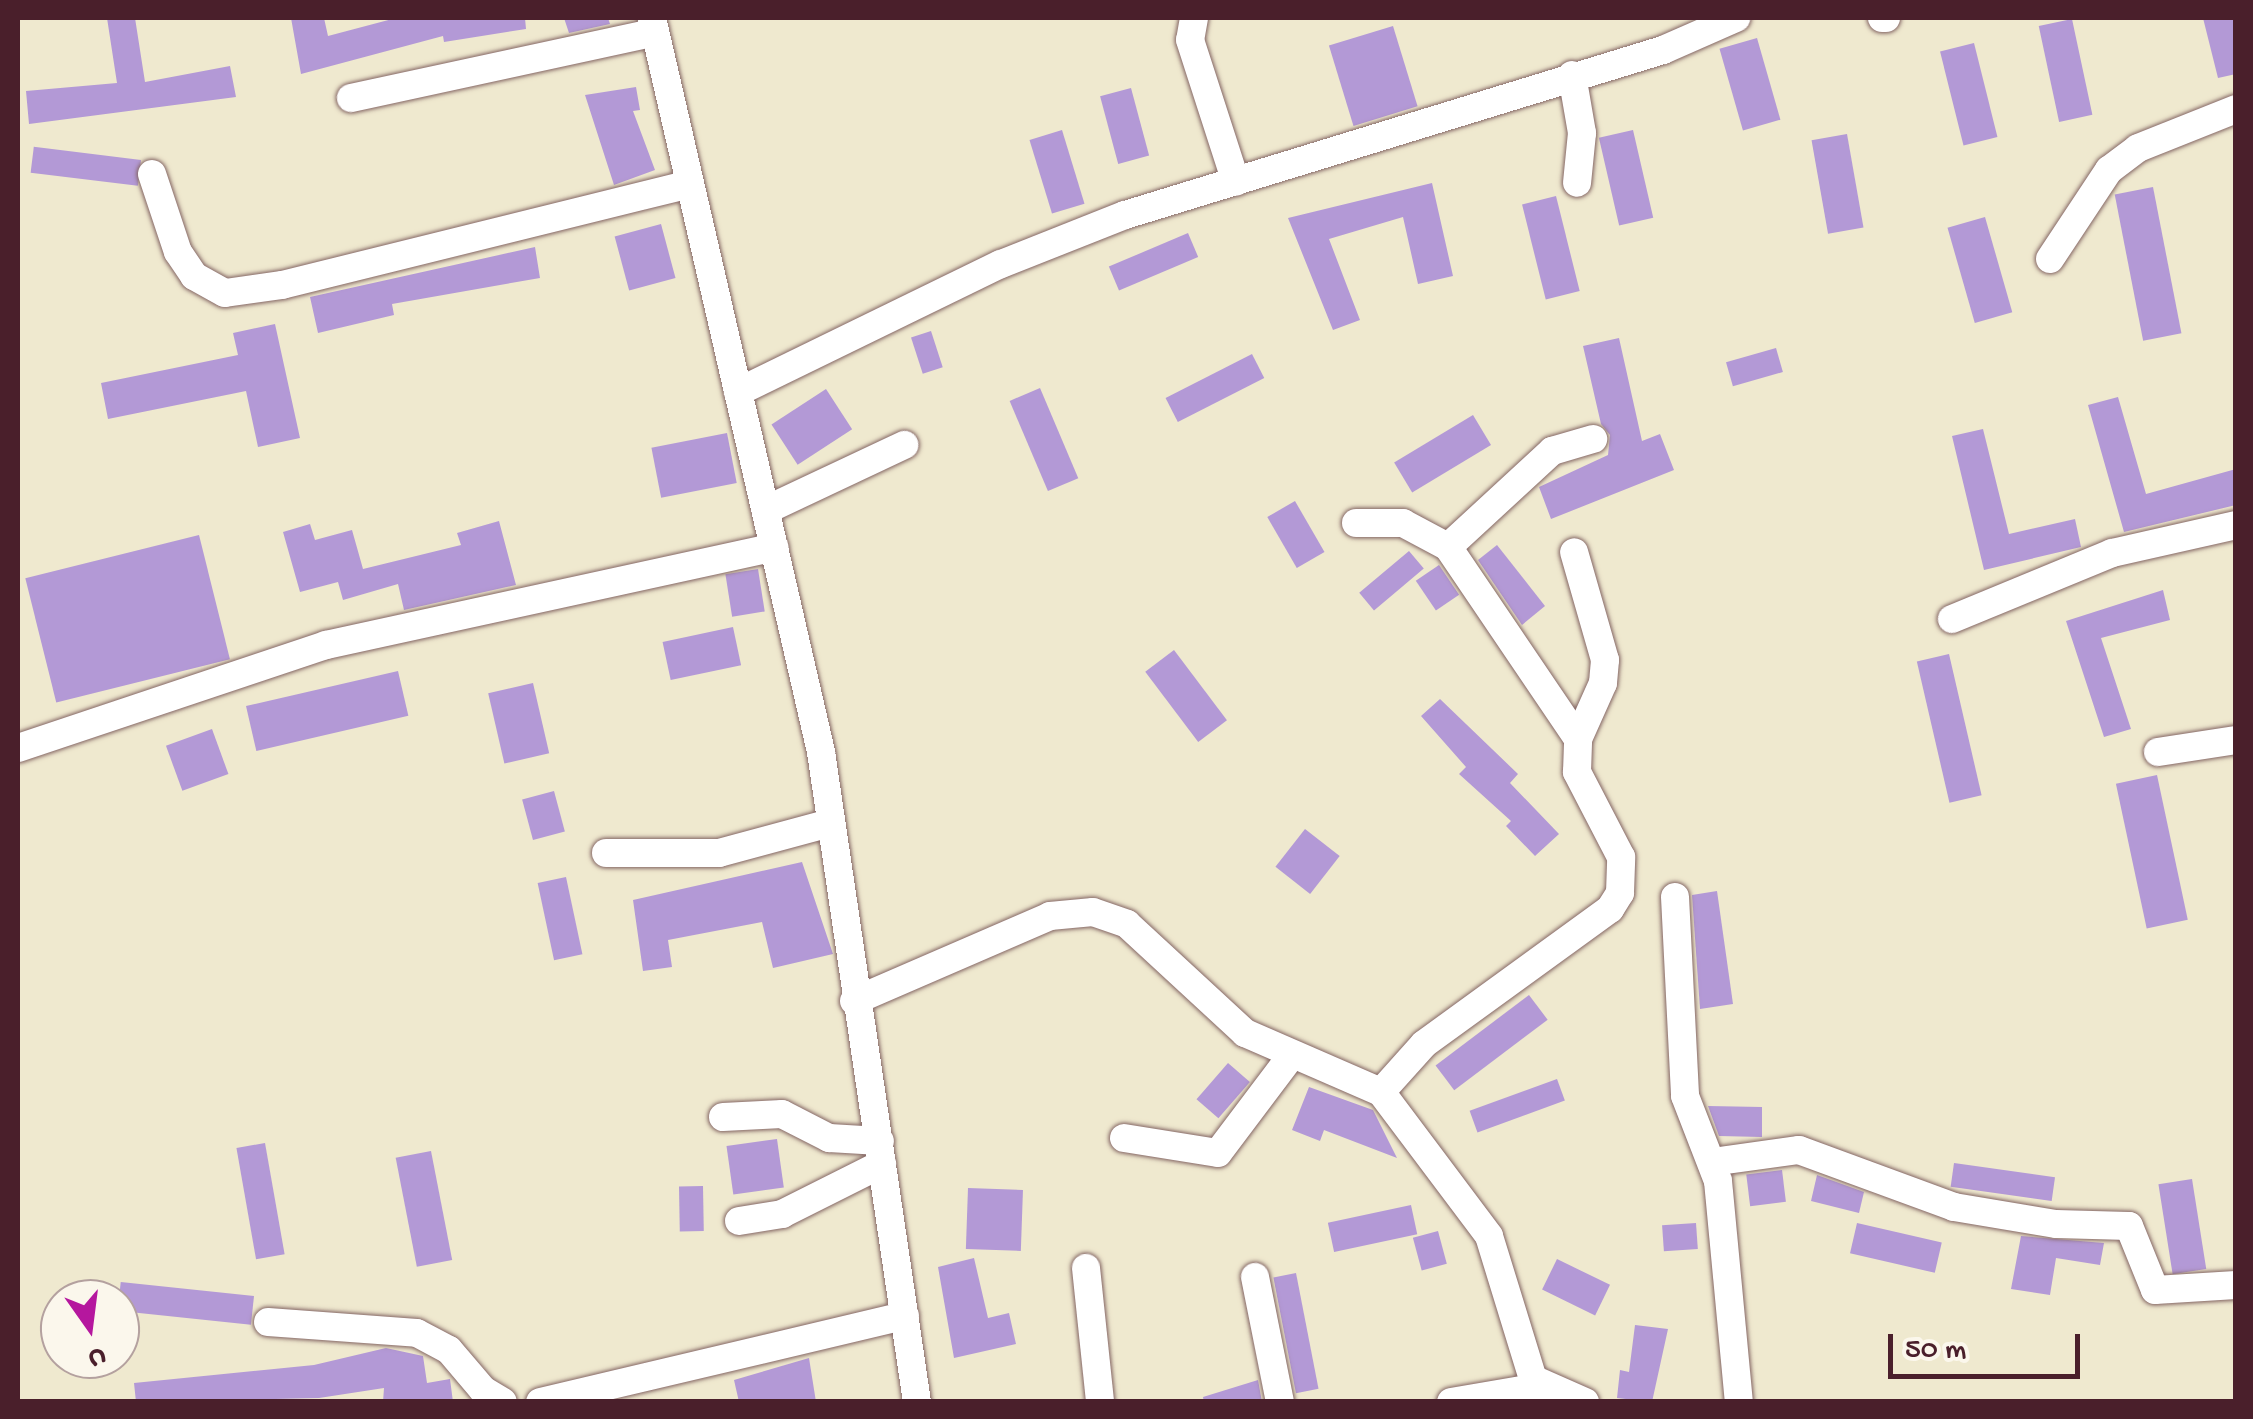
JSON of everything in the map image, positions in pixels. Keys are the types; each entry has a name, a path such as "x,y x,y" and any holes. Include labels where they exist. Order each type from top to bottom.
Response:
{"street":[{"path":"1194,18 1190,40 1236,182"},
{"path":"738,392 1001,264 1124,215 1663,50 1736,18"},
{"path":"351,98 654,25 821,752 854,1002 918,1402"},
{"path":"1572,76 1582,133 1576,183"},
{"path":"2050,259 2109,170 2138,148 2236,108"},
{"path":"152,174 178,252 194,276 226,293 282,285 690,184"},
{"path":"1448,547 1552,451 1593,439"},
{"path":"766,510 904,445"},
{"path":"1356,523 1403,522 1448,547 1578,739"},
{"path":"1952,619 2112,553 2236,525"},
{"path":"18,748 326,646 774,547"},
{"path":"1382,1092 1424,1044 1610,910 1620,894 1621,857 1579,783 1578,739 1603,683 1605,660 1574,552"},
{"path":"2158,752 2236,740"},
{"path":"606,853 720,852 830,823"},
{"path":"1675,897 1685,1096 1712,1162 1738,1402"},
{"path":"854,1002 1050,916 1092,912 1127,924 1217,1010 1291,1056 1382,1092 1489,1236 1540,1387"},
{"path":"1124,1138 1218,1153 1291,1056"},
{"path":"723,1117 782,1114 829,1138 881,1153"},
{"path":"1712,1162 1799,1150 1954,1207 2056,1224 2129,1226 2155,1290 2236,1285"},
{"path":"739,1221 782,1214 881,1153"},
{"path":"1086,1268 1100,1402"},
{"path":"1255,1277 1280,1402"},
{"path":"540,1402 905,1316"},
{"path":"268,1322 417,1333 449,1350 503,1402"},
{"path":"1451,1402 1540,1387 1585,1402"}],"building":[{"path":"107,18 135,18 145,82 230,66 236,97 29,124 26,91 117,83"},
{"path":"291,18 324,18 328,36 396,18 525,18 526,29 444,42 443,36 301,74"},
{"path":"564,18 608,18 610,24 569,33"},
{"path":"2203,18 2236,18 2236,74 2218,78"},
{"path":"2072,19 2092,115 2059,122 2039,26"},
{"path":"1393,26 1418,106 1353,126 1329,46"},
{"path":"1757,38 1780,120 1743,130 1720,49"},
{"path":"1974,43 1997,137 1964,146 1940,51"},
{"path":"636,87 640,110 633,111 655,170 614,185 585,95"},
{"path":"1131,88 1149,156 1118,164 1100,96"},
{"path":"1062,130 1085,204 1052,214 1029,140"},
{"path":"1633,130 1653,218 1619,226 1599,138"},
{"path":"1847,134 1863,228 1828,234 1812,140"},
{"path":"34,147 141,160 138,186 31,173"},
{"path":"1432,183 1453,276 1418,284 1403,217 1329,239 1360,320 1333,330 1288,218"},
{"path":"2153,187 2181,333 2143,341 2115,194"},
{"path":"1556,196 1580,291 1546,300 1522,204"},
{"path":"1985,217 2012,312 1975,323 1948,228"},
{"path":"661,224 675,278 629,291 615,236"},
{"path":"1188,233 1198,257 1119,291 1109,267"},
{"path":"535,247 540,278 392,304 394,315 318,333 310,297"},
{"path":"275,324 300,438 258,447 246,391 108,419 101,383 238,355 233,333"},
{"path":"931,331 943,367 923,374 911,337"},
{"path":"1619,338 1642,441 1660,434 1674,470 1551,519 1539,487 1608,455 1610,435 1601,424 1583,346"},
{"path":"1776,348 1783,372 1733,386 1726,362"},
{"path":"1252,354 1264,378 1178,422 1166,398"},
{"path":"1040,388 1078,478 1048,491 1010,401"},
{"path":"826,389 852,429 798,465 771,424"},
{"path":"2118,397 2146,494 2236,469 2236,505 2124,532 2088,405"},
{"path":"1473,415 1491,445 1412,492 1394,462"},
{"path":"1983,429 2009,534 2075,519 2081,547 1984,570 1952,436"},
{"path":"727,433 737,483 661,498 651,448"},
{"path":"1295,501 1324,552 1297,568 1267,517"},
{"path":"499,521 516,585 404,610 398,584 343,600 338,582 300,592 283,532 310,524 315,540 352,530 363,569 461,545 457,533"},
{"path":"199,535 230,659 56,703 25,578"},
{"path":"1497,545 1545,606 1522,625 1478,560"},
{"path":"1409,551 1424,569 1374,610 1359,593"},
{"path":"1439,565 1459,595 1436,611 1416,581"},
{"path":"758,569 765,611 732,617 725,574"},
{"path":"2163,590 2170,620 2101,638 2131,729 2104,737 2066,621"},
{"path":"733,627 741,665 671,680 663,642"},
{"path":"1174,650 1227,720 1198,742 1145,672"},
{"path":"1949,654 1982,795 1949,803 1917,661"},
{"path":"398,671 408,716 256,751 246,706"},
{"path":"533,683 549,753 504,764 488,693"},
{"path":"1440,699 1518,774 1510,783 1559,834 1535,856 1506,826 1511,821 1459,774 1466,767 1421,716"},
{"path":"212,729 228,774 182,791 166,746"},
{"path":"2157,775 2188,920 2147,928 2116,784"},
{"path":"554,791 565,832 533,840 522,800"},
{"path":"1305,829 1340,856 1310,894 1275,867"},
{"path":"802,862 833,954 773,968 762,922 668,940 672,967 643,971 633,900"},
{"path":"566,877 582,954 554,960 538,883"},
{"path":"1717,891 1733,1004 1700,1009 1692,895"},
{"path":"1529,995 1548,1020 1454,1090 1436,1065"},
{"path":"1228,1063 1250,1082 1218,1118 1197,1099"},
{"path":"1557,1079 1565,1101 1477,1132 1470,1111"},
{"path":"1309,1087 1373,1110 1397,1158 1324,1130 1320,1141 1292,1130"},
{"path":"1708,1106 1762,1107 1762,1137 1719,1136"},
{"path":"777,1139 784,1188 733,1195 726,1146"},
{"path":"265,1143 285,1254 256,1259 236,1148"},
{"path":"431,1151 452,1260 417,1267 396,1158"},
{"path":"1954,1163 2055,1177 2052,1201 1951,1187"},
{"path":"1782,1170 1786,1202 1750,1206 1746,1174"},
{"path":"1817,1175 1864,1192 1859,1213 1811,1201"},
{"path":"2192,1179 2206,1269 2173,1274 2158,1184"},
{"path":"679,1186 703,1186 704,1231 680,1231"},
{"path":"968,1188 1023,1190 1021,1251 966,1249"},
{"path":"1411,1205 1417,1234 1334,1252 1328,1223"},
{"path":"1696,1223 1698,1249 1664,1251 1662,1225"},
{"path":"1857,1223 1942,1243 1935,1273 1850,1253"},
{"path":"1438,1231 1447,1264 1422,1271 1413,1238"},
{"path":"2021,1236 2104,1243 2100,1265 2056,1258 2050,1295 2011,1289"},
{"path":"974,1258 988,1318 1009,1313 1016,1344 954,1358 938,1267"},
{"path":"1557,1259 1610,1285 1595,1315 1542,1290"},
{"path":"1296,1273 1319,1389 1296,1393 1273,1277"},
{"path":"140,1284 254,1296 251,1325 140,1313"},
{"path":"1635,1325 1668,1329 1652,1402 1617,1398 1620,1370 1629,1372"},
{"path":"386,1348 423,1356 427,1383 450,1379 453,1402 383,1402 384,1388 319,1398 136,1402 134,1383 314,1365"},
{"path":"809,1358 816,1402 739,1402 734,1380"},
{"path":"1258,1380 1262,1402 1204,1402 1203,1397"}]}
